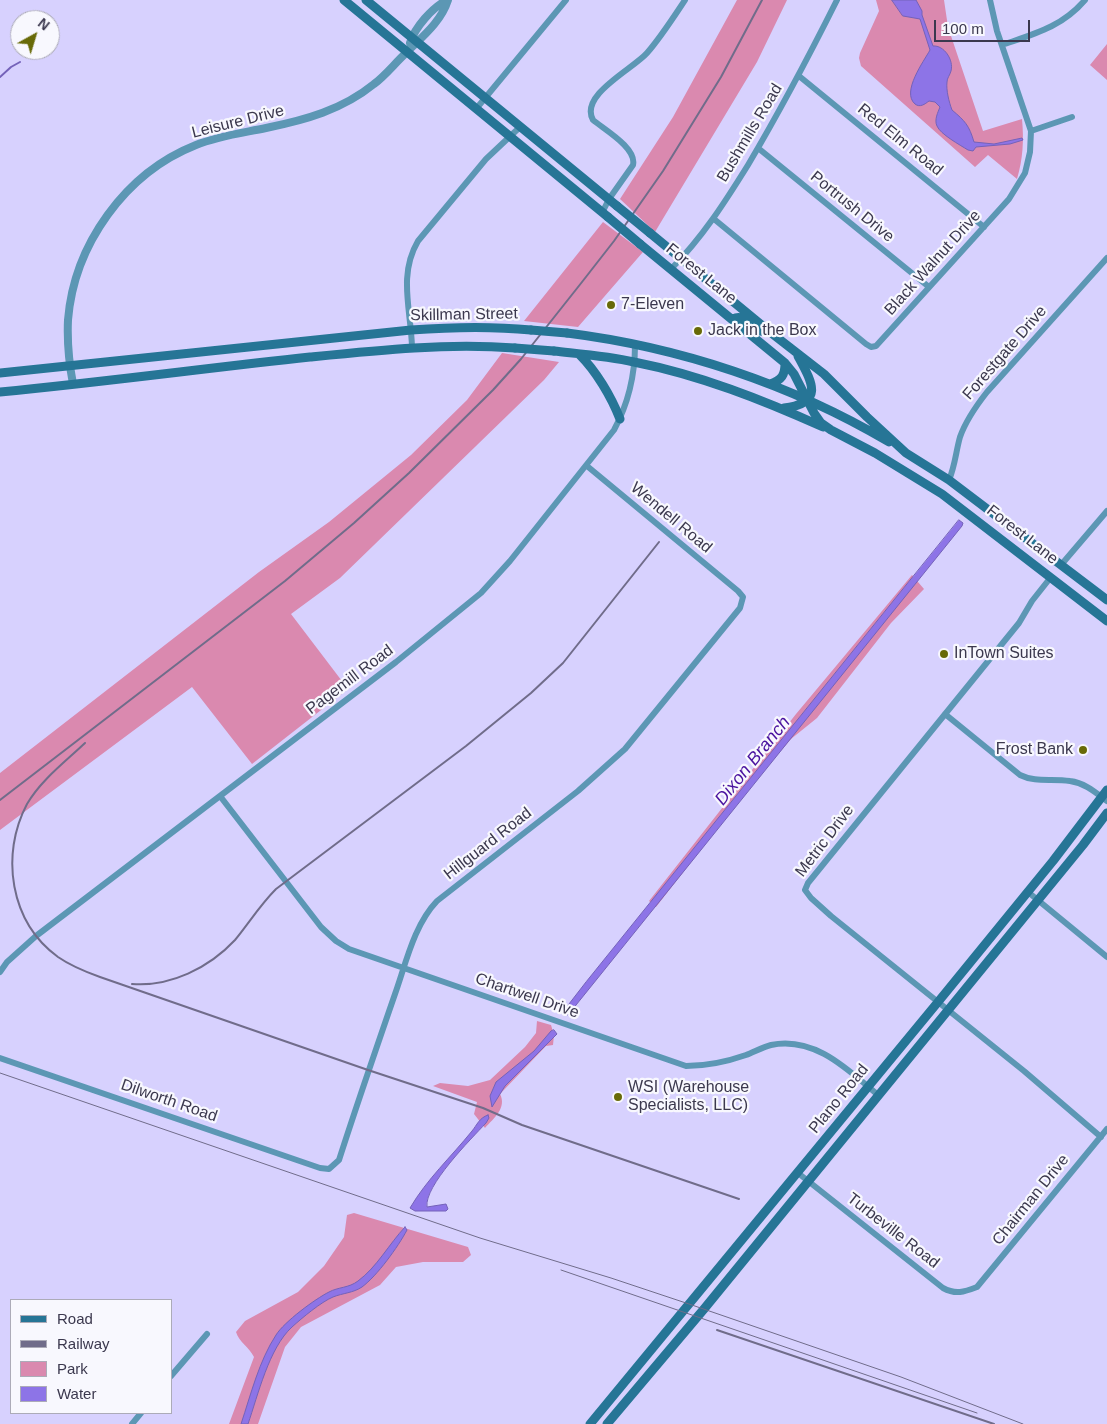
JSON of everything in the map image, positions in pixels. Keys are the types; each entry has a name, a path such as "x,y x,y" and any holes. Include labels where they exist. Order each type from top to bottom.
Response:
{"main road":[{"name":"Forest Lane","path":"344,0 785,363 794,374 821,423 876,453 942,494 1107,620"},
{"name":"Forest Lane","path":"366,0 608,200 824,374 906,453 950,480 1107,600"},
{"path":"732,319 742,317 758,330 770,332"},
{"name":"Skillman Street","path":"0,373 411,330 491,327 567,333 635,345 698,360 770,384 850,421 906,453"},
{"path":"490,346 491,327"},
{"name":"Skillman Street","path":"0,392 412,347 490,346 554,351 635,362 721,386 831,430"},
{"path":"242,347 244,364"},
{"path":"782,409 798,407 808,401 812,388 810,379 796,353"},
{"path":"579,354 592,368 616,408 620,419"},
{"path":"770,384 778,382 783,377 785,363"},
{"path":"942,494 950,480"},
{"path":"1051,577 1061,565"},
{"name":"Plano Road","path":"590,1424 1105,796"},
{"name":"Plano Road","path":"606,1424 809,1181 1107,813"}],"street":[{"name":"Leisure Drive","path":"73,384 70,366 68,321 73,289 78,273 103,220 120,198 134,185 175,155 195,146 218,138 306,119 341,106 374,84 407,52 436,7 448,0"},
{"path":"476,109 566,0"},
{"path":"605,215 608,200 633,165 634,160 628,148 593,120 589,114 590,107 604,88 648,53 685,0"},
{"name":"Bushmills Road","path":"671,269 714,219 758,148 799,76 837,0"},
{"name":"Black Walnut Drive","path":"714,219 871,347 880,343 1009,199 1021,180 1028,162 1031,131 997,31 990,0"},
{"path":"1002,45 1056,25 1069,17 1085,0"},
{"name":"Red Elm Road","path":"799,76 984,227"},
{"path":"1031,131 1072,117"},
{"path":"412,347 407,288 410,256 418,241 486,158 520,127"},
{"name":"Portrush Drive","path":"758,148 929,287"},
{"name":"Forestgate Drive","path":"950,480 960,437 971,414 987,392 1107,258"},
{"name":"Pagemill Road","path":"0,972 7,962 36,936 396,662 481,593 510,561 614,430 628,396 635,362 635,345"},
{"name":"Wendell Road","path":"587,466 738,591"},
{"path":"1061,565 1107,511"},
{"name":"Metric Drive","path":"1051,577 1032,601 1019,623 824,863 808,883 805,890 810,898 831,916 1024,1071 1100,1137"},
{"name":"Hillguard Road","path":"329,1169 339,1160 404,968 427,911 437,901 578,792 625,749 740,608 743,597 738,591"},
{"path":"945,714 1020,775 1028,779 1042,781 1071,781 1087,786 1105,796"},
{"name":"Chartwell Drive","path":"220,796 321,927 350,949 686,1066 721,1063 772,1045 806,1046 827,1055 878,1095"},
{"path":"1028,892 1107,957"},
{"name":"Dilworth Road","path":"0,1058 320,1168 329,1169"},
{"name":"Chairman Drive","path":"976,1287 1107,1129"},
{"name":"Turbeville Road","path":"798,1172 943,1288 961,1293 976,1287"},
{"path":"172,1375 207,1334"},
{"path":"132,1424 140,1414"}],"green space":[{"path":"737,0 787,0 757,62 655,232 620,199 673,117"},
{"path":"876,0 944,0 948,27 983,131 1022,119 1021,164 1017,179 988,155 975,167 861,66 860,53 879,11"},
{"path":"1107,44 1107,80 1090,65"},
{"path":"603,222 643,252 578,327 524,321"},
{"path":"502,353 559,362 544,380 340,578 291,614 348,689 252,764 192,687 0,830 0,773 259,572 329,522 411,455 467,400"},
{"path":"912,575 924,589 891,623 817,718 791,739 749,788 656,907 649,901 796,714"},
{"path":"537,1021 551,1025 554,1035 553,1045 546,1046 500,1094 502,1099 501,1108 496,1117 485,1128 474,1114 477,1102 433,1086 440,1083 468,1086 490,1080 525,1047 536,1033"},
{"path":"354,1213 468,1247 471,1255 463,1262 423,1262 396,1267 380,1285 301,1327 285,1347 258,1424 229,1424 254,1357 239,1339 236,1332 245,1321 298,1292 324,1266 344,1237 347,1215"}],"water":[{"path":"892,0 916,0 922,11 933,46 941,48 950,58 952,67 947,79 947,92 952,110 968,127 974,142 994,144 1022,138 1023,140 1010,144 976,147 973,151 968,150 939,129 936,121 940,107 935,102 929,101 921,106 915,104 911,99 912,85 930,50 920,19 903,16"},
{"path":"959,520 963,523 962,526 568,1015 562,1013 586,982"},
{"path":"554,1030 557,1034 505,1086 492,1107 490,1096 496,1082 534,1051"},
{"path":"488,1115 489,1118 486,1123 440,1175 428,1198 427,1207 446,1204 448,1209 446,1211 415,1211 410,1208 480,1120"},
{"path":"405,1227 407,1230 398,1245 387,1261 368,1282 352,1292 333,1297 312,1310 284,1336 265,1372 248,1424 241,1424 260,1367 270,1345 280,1330 300,1311 323,1295 358,1281 371,1269"}],"waterway":[{"path":"0,77 20,62"}],"tram line":[{"path":"0,1073 480,1238 689,1304 901,1377 1023,1424"},
{"path":"561,1270 977,1413"}],"railway":[{"path":"0,800 285,581 354,523 409,473 493,390 521,359 614,241 663,171 721,77 762,0"},
{"path":"132,984 160,982 188,974 225,950 276,889 466,746 531,693 563,663 659,542"},
{"path":"85,743 33,795 19,824 14,844 12,866 14,886 20,907 29,926 58,957 100,977 483,1108 522,1125 739,1199"},
{"path":"717,1330 994,1424"}],"place":[{"name":"7-Eleven","path":"611,305"},
{"name":"Jack in the Box","path":"698,331"},
{"name":"InTown Suites","path":"944,654"},
{"name":"Frost Bank","path":"1083,750"},
{"name":"WSI (Warehouse Specialists, LLC)","path":"618,1097"}],"water label":[{"name":"Dixon Branch","path":"753,761"}]}
